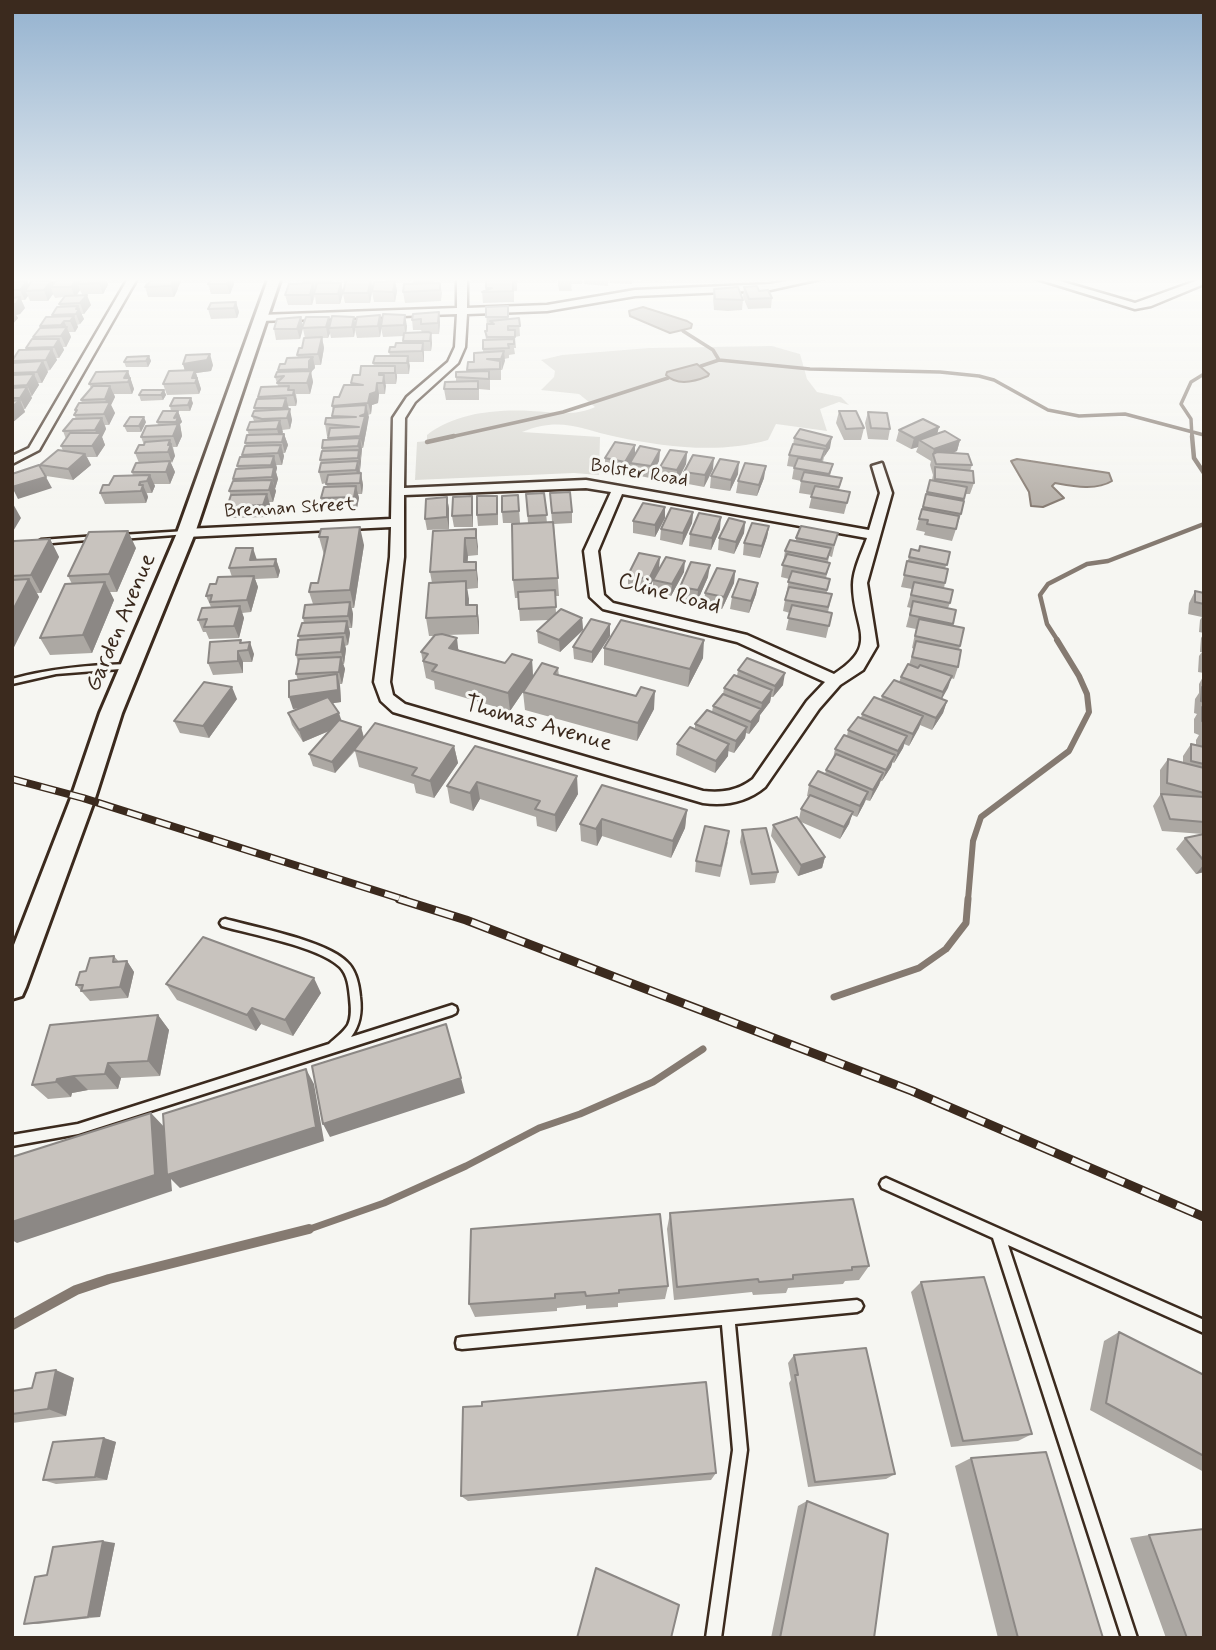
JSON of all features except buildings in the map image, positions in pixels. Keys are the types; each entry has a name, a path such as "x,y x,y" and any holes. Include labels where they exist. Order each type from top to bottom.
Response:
{"street":[{"path":"12,461 33,450 91,354"},
{"name":"Garden Avenue","path":"12,987 130,666 186,533 248,354"},
{"name":"Thomas Avenue","path":"457,354 406,403 399,418 397,557 382,688 389,701 405,711 703,796 721,798 747,792 759,783 793,731 835,681 858,666 870,646 860,583 886,493 878,466"},
{"name":"Bolster Road","path":"397,492 563,484 619,488 873,535"},
{"name":"Cline Road","path":"619,488 590,551 597,597 608,606 751,642 835,681"},
{"name":"Brennan Street","path":"186,533 396,523"}],"lane":[{"path":"33,543 186,533"},
{"path":"12,682 71,669 130,666"},
{"path":"225,923 316,950 337,960 346,968 353,980 356,1016 351,1031 327,1050"},
{"path":"12,1141 78,1129 452,1010"},
{"path":"886,1184 1204,1327"},
{"path":"998,1234 1130,1638"},
{"path":"462,1343 858,1306"},
{"path":"713,1638 740,1450 728,1318"}],"shaded area":[{"path":"800,354 807,379 817,392 841,397 849,405 839,402 820,409 827,431 776,424 768,440 731,447 692,448 635,441 559,424 535,427 522,432 600,437 599,475 574,473 415,480 417,442 427,441 427,435 450,422 490,412 571,413 595,407 579,394 541,390 554,377 555,371 541,360 562,355"},
{"path":"697,364 708,376 686,382 675,381 666,375 667,372"},
{"path":"1017,459 1109,473 1112,481 1091,487 1055,483 1052,486 1064,498 1043,507 1031,506 1029,492 1011,461"}],"waterway":[{"path":"715,354 719,360"},
{"path":"701,366 719,360"},
{"path":"719,360 810,369 940,372 979,376 994,380 1048,410 1079,416 1125,414 1192,432"},
{"path":"1192,432 1191,419 1181,404 1191,382 1204,374"},
{"path":"446,438 563,412 668,378"},
{"path":"1192,432 1204,435"},
{"path":"1192,432 1192,438"},
{"path":"427,442 454,436"},
{"path":"1192,436 1194,458 1204,473"},
{"path":"1058,641 1047,624 1040,595 1048,584 1087,564 1108,561 1204,524"},
{"path":"968,900 973,841 981,817 1069,751 1089,712 1087,694 1057,640"},
{"path":"834,997 919,968 946,949 966,923 968,899"},
{"path":"304,1231 384,1203 466,1166 539,1128 580,1114 653,1082 703,1049"},
{"path":"12,1325 76,1290 109,1279 309,1229"}],"railway":[{"path":"12,779 83,798 405,900"},
{"path":"399,899 466,920 912,1091 1204,1217"}]}
